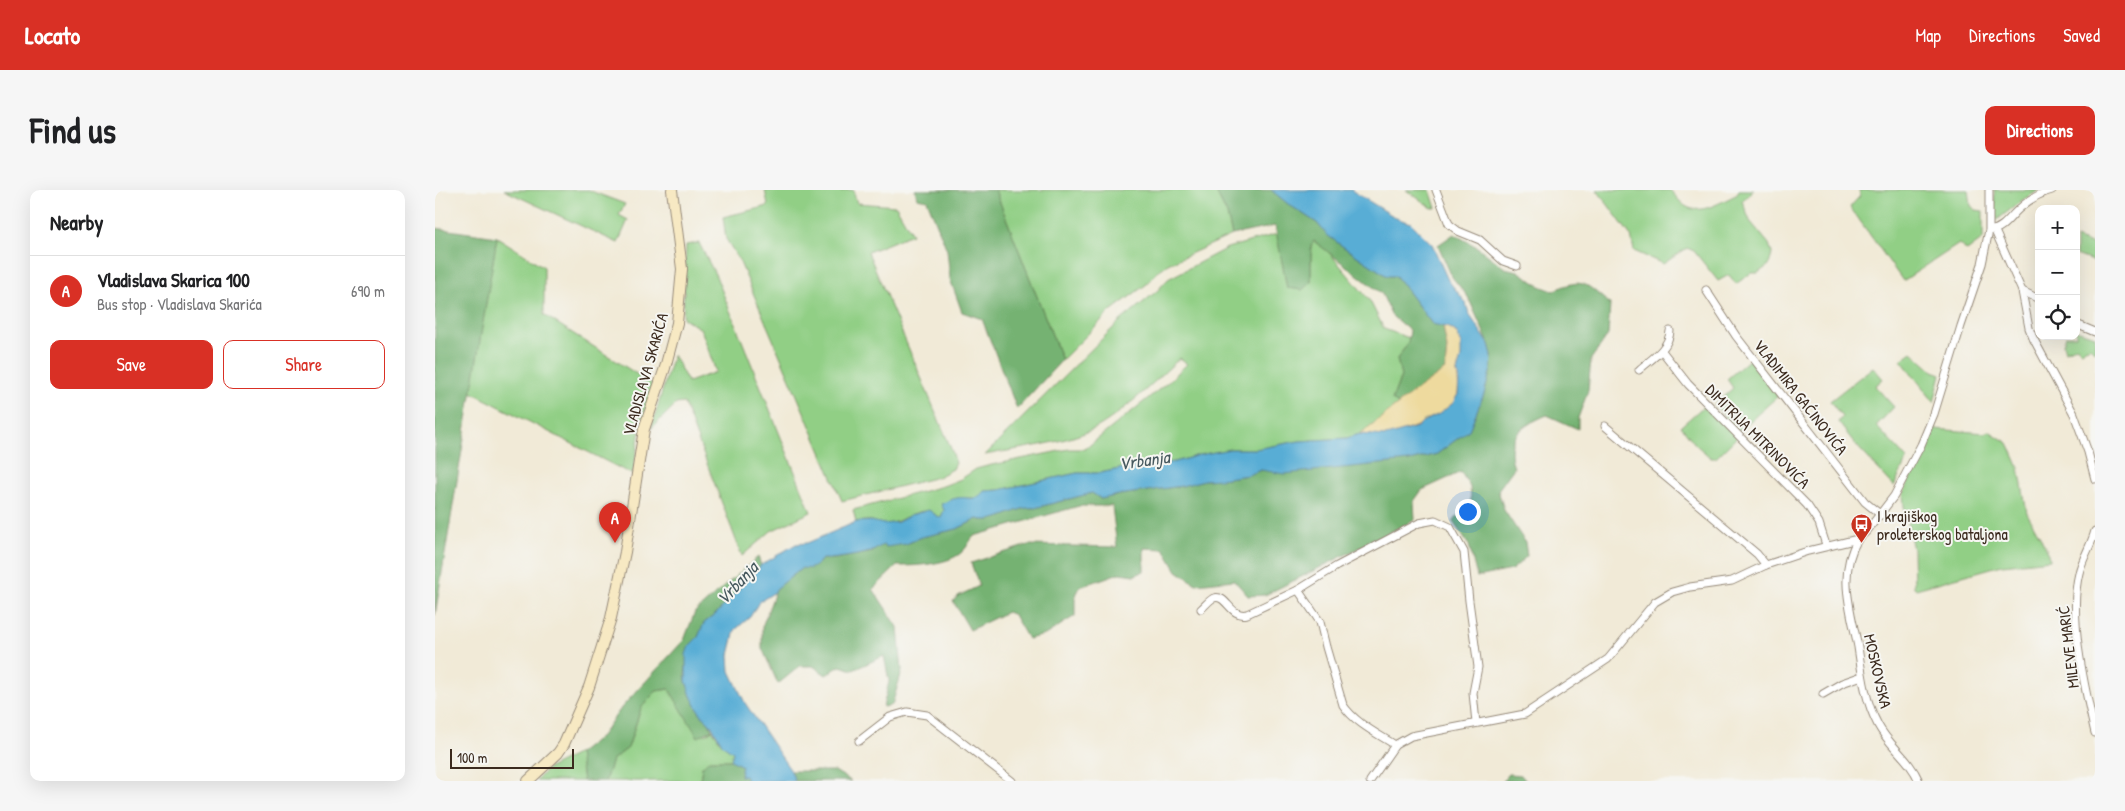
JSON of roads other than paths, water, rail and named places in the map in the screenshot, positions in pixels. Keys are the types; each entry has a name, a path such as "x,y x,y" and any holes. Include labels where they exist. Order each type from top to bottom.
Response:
{"street":[{"name":"VLADISLAVA SKARIĆA","path":"528,781 564,744 589,687 611,618 625,552 644,429 665,368 677,323 682,269 672,190"},
{"path":"1437,190 1449,224 1458,231 1480,240 1503,261 1517,266"},
{"path":"1370,781 1395,745 1411,736 1423,732 1525,714 1544,703 1608,659 1655,602 1672,592 1690,587 1733,581 1766,565 1826,545 1858,539 1875,524 1913,461 1934,414 1992,230 1989,190"},
{"path":"1992,230 2019,208 2043,192 2052,190"},
{"path":"1992,230 2022,291 2029,328 2092,451 2095,479"},
{"name":"VLADIMIRA GAĆINOVIĆA","path":"1706,290 1736,336 1865,502 1881,515"},
{"path":"2022,291 2035,297"},
{"path":"2080,326 2095,332"},
{"path":"1639,370 1662,351 1670,331"},
{"name":"DIMITRIJA MITRINOVIĆA","path":"1662,351 1688,384 1807,505 1819,523 1826,545"},
{"path":"1605,426 1757,554 1766,565"},
{"path":"1201,609 1214,598 1218,598 1223,600 1235,612 1243,615 1298,590 1337,566 1419,523 1435,520 1449,527 1464,552 1478,667 1473,693 1476,723"},
{"name":"MILEVE MARIĆ","path":"2095,531 2093,547 2079,573 2075,600 2082,667 2095,733"},
{"name":"MOSKOVSKA","path":"1858,539 1850,554 1847,593 1861,676 1868,702 1878,726 1909,764 1919,781"},
{"path":"1839,544 1846,547 1850,554"},
{"path":"1298,590 1320,622 1325,647 1343,705 1370,729 1395,745"},
{"path":"1823,694 1842,683 1861,676"},
{"path":"859,741 890,717 907,712 927,715 1012,781"}],"water":[{"path":"1271,190 1351,190 1398,219 1411,223 1432,244 1448,280 1466,303 1469,314 1489,344 1492,355 1491,369 1484,394 1469,430 1437,454 1409,461 1284,474 1261,470 1248,475 1204,480 1182,486 1101,499 1092,493 1035,508 1021,509 992,519 977,519 957,529 922,537 906,544 886,547 884,545 865,553 822,559 813,567 802,568 776,589 775,592 759,602 750,617 735,630 729,655 730,671 745,703 791,771 795,781 747,781 745,776 740,776 742,766 731,760 733,752 723,745 709,722 701,715 691,696 686,681 686,654 689,646 698,637 704,623 716,614 761,565 796,544 807,543 856,522 871,521 884,524 898,522 910,515 929,510 941,517 944,510 941,504 953,499 974,498 981,495 984,491 999,490 1077,473 1100,473 1175,462 1230,449 1256,449 1299,441 1347,438 1360,434 1386,436 1417,427 1453,403 1458,394 1459,378 1457,372 1461,357 1461,342 1456,332 1450,328 1432,324 1396,276 1387,276 1345,248 1327,235 1317,223"}],"place":[{"name":"Vladislava Skarica 100","path":"615,543"},
{"name":"I krajiškog proleterskog bataljona","path":"1861,544"}],"water label":[{"name":"Vrbanja","path":"1144,460"},
{"name":"Vrbanja","path":"737,583"}]}
